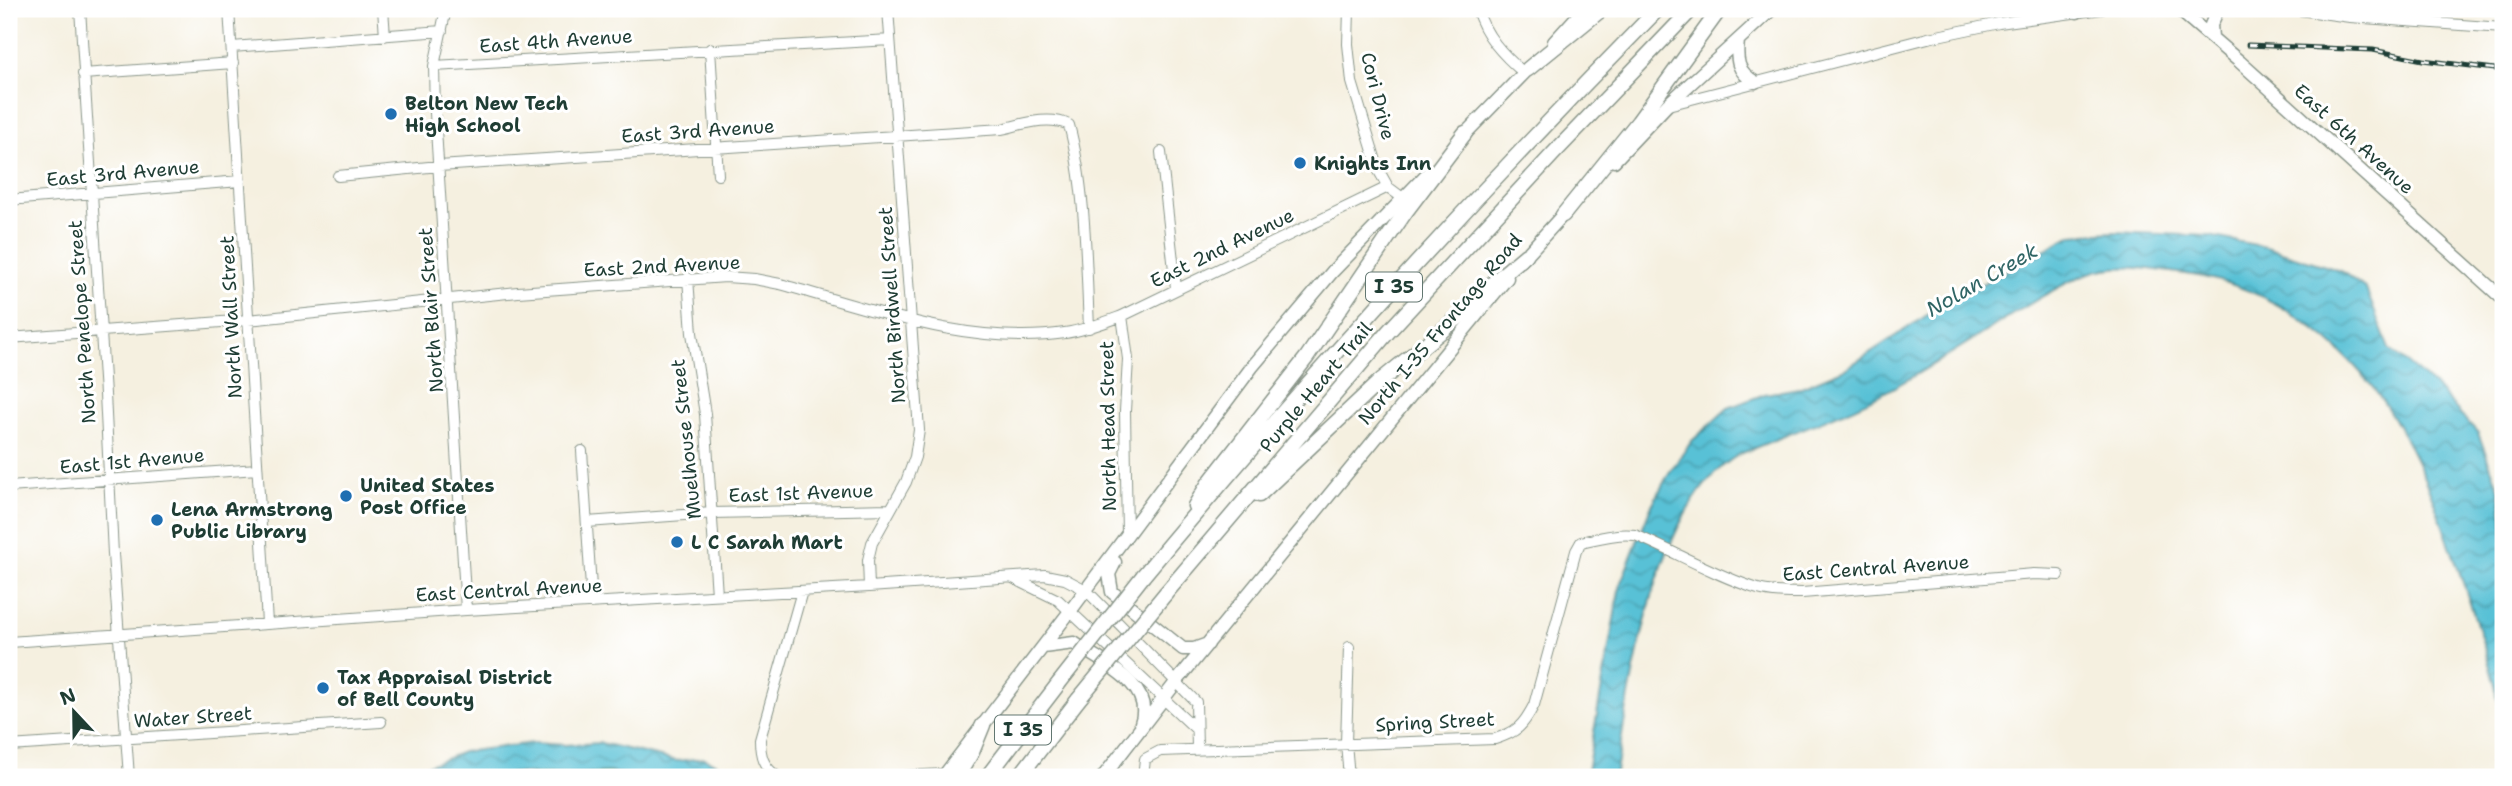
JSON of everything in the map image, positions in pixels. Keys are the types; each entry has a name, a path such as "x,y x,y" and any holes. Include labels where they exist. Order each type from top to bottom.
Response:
{"highway":[{"path":"1526,71 1602,9"},
{"name":"Purple Heart Trail","path":"987,777 1171,543 1395,287 1525,144 1658,9"},
{"name":"Purple Heart Trail","path":"1019,777 1166,593 1388,332 1692,9"},
{"path":"1563,215 1638,122 1720,9"},
{"path":"1171,543 1209,483 1307,357 1406,211 1465,133"},
{"path":"1203,550 1362,398 1465,312 1495,281 1526,255"},
{"path":"948,776 972,752 983,725"}],"main road":[{"path":"983,725 1218,411 1300,309 1584,9"},
{"name":"North I-35 Frontage Road","path":"1125,750 1177,681 1455,338 1526,255 1668,105 1772,9"},
{"name":"East 6th Avenue","path":"2178,9 2503,299"},
{"path":"2212,37 2211,24 2218,9"},
{"path":"1738,40 1738,68 1755,82"},
{"path":"1127,536 1109,574 1112,593 1183,649 1209,644"},
{"path":"1043,647 1074,643 1134,684 1142,696 1145,708 1142,721 1125,750 1103,777"}],"street":[{"name":"North Penelope Street","path":"80,9 129,777"},
{"name":"North Wall Street","path":"229,9 267,623"},
{"path":"383,9 385,36"},
{"name":"North Blair Street","path":"446,9 434,66 466,610"},
{"name":"North Birdwell Street","path":"869,587 868,560 872,543 906,482 915,457 919,430 888,9"},
{"name":"Cori Drive","path":"1349,9 1348,44 1352,82 1379,171 1388,187"},
{"path":"1477,9 1500,51 1526,71"},
{"path":"1668,105 1928,38 1999,23 2102,9"},
{"path":"2292,9 2350,17 2503,27"},
{"path":"232,47 442,32"},
{"name":"East 4th Avenue","path":"434,66 890,40"},
{"path":"710,49 718,175"},
{"path":"83,74 233,63"},
{"name":"East 3rd Avenue","path":"338,176 439,166 1002,129 1030,122 1059,121"},
{"name":"North Head Street","path":"1059,121 1069,125 1074,144 1084,239 1089,328"},
{"path":"1161,152 1176,288"},
{"name":"East 3rd Avenue","path":"9,200 240,181"},
{"path":"1388,187 1404,199"},
{"name":"East 2nd Avenue","path":"9,338 248,320 518,292 688,278 754,279 971,333 1006,336 1064,333 1089,328 1122,316 1388,187"},
{"name":"Muelhouse Street","path":"688,278 692,333 705,414 717,595"},
{"name":"North Head Street","path":"1122,316 1128,359 1125,411 1127,536"},
{"path":"582,451 592,603"},
{"name":"East 1st Avenue","path":"9,487 257,469"},
{"name":"East 1st Avenue","path":"587,522 712,513 890,509"},
{"name":"East Central Avenue","path":"1581,542 1623,534 1635,535 1733,579 1777,593 2034,574 2059,575"},
{"name":"Spring Street","path":"1143,777 1145,759 1153,753 1197,749 1495,739 1512,734 1525,722 1534,705 1576,551 1581,542"},
{"name":"East Central Avenue","path":"9,642 466,610 803,592 1045,575 1065,579 1086,590 1196,702 1197,749"},
{"name":"East Central Avenue","path":"1013,578 1044,592 1071,610 1196,729"},
{"path":"778,777 765,766 760,752 760,738 803,592"},
{"path":"1349,647 1346,743 1349,777"},
{"name":"Water Street","path":"9,746 381,722"},
{"path":"882,777 948,776"}],"green space":[{"path":"608,772 643,777 526,777 540,773 568,775"}],"water":[{"path":"2113,232 2209,236 2266,247 2341,271 2366,289 2389,349 2435,386 2478,433 2499,489 2503,517 2503,721 2478,627 2433,499 2401,431 2362,374 2312,327 2252,292 2220,281 2186,274 2113,268 2089,273 2060,286 1898,385 1840,413 1740,454 1710,478 1686,512 1666,554 1651,600 1629,695 1615,777 1586,777 1620,585 1650,509 1669,473 1692,441 1728,408 1765,394 1799,388 1845,369 1941,306 2072,235"},
{"path":"533,743 601,743 677,761 705,758 747,777 643,777 608,772 568,775 512,773 492,777 399,777 463,752"}],"railway":[{"path":"2248,45 2373,50 2423,60 2503,70"}],"place":[{"name":"Belton New Tech High School","path":"391,114"},
{"name":"Knights Inn","path":"1300,163"},
{"name":"United States Post Office","path":"346,496"},
{"name":"Lena Armstrong Public Library","path":"157,520"},
{"name":"L C Sarah Mart","path":"677,542"},
{"name":"Tax Appraisal District of Bell County","path":"323,688"}],"water label":[{"name":"Nolan Creek","path":"1982,280"}]}
